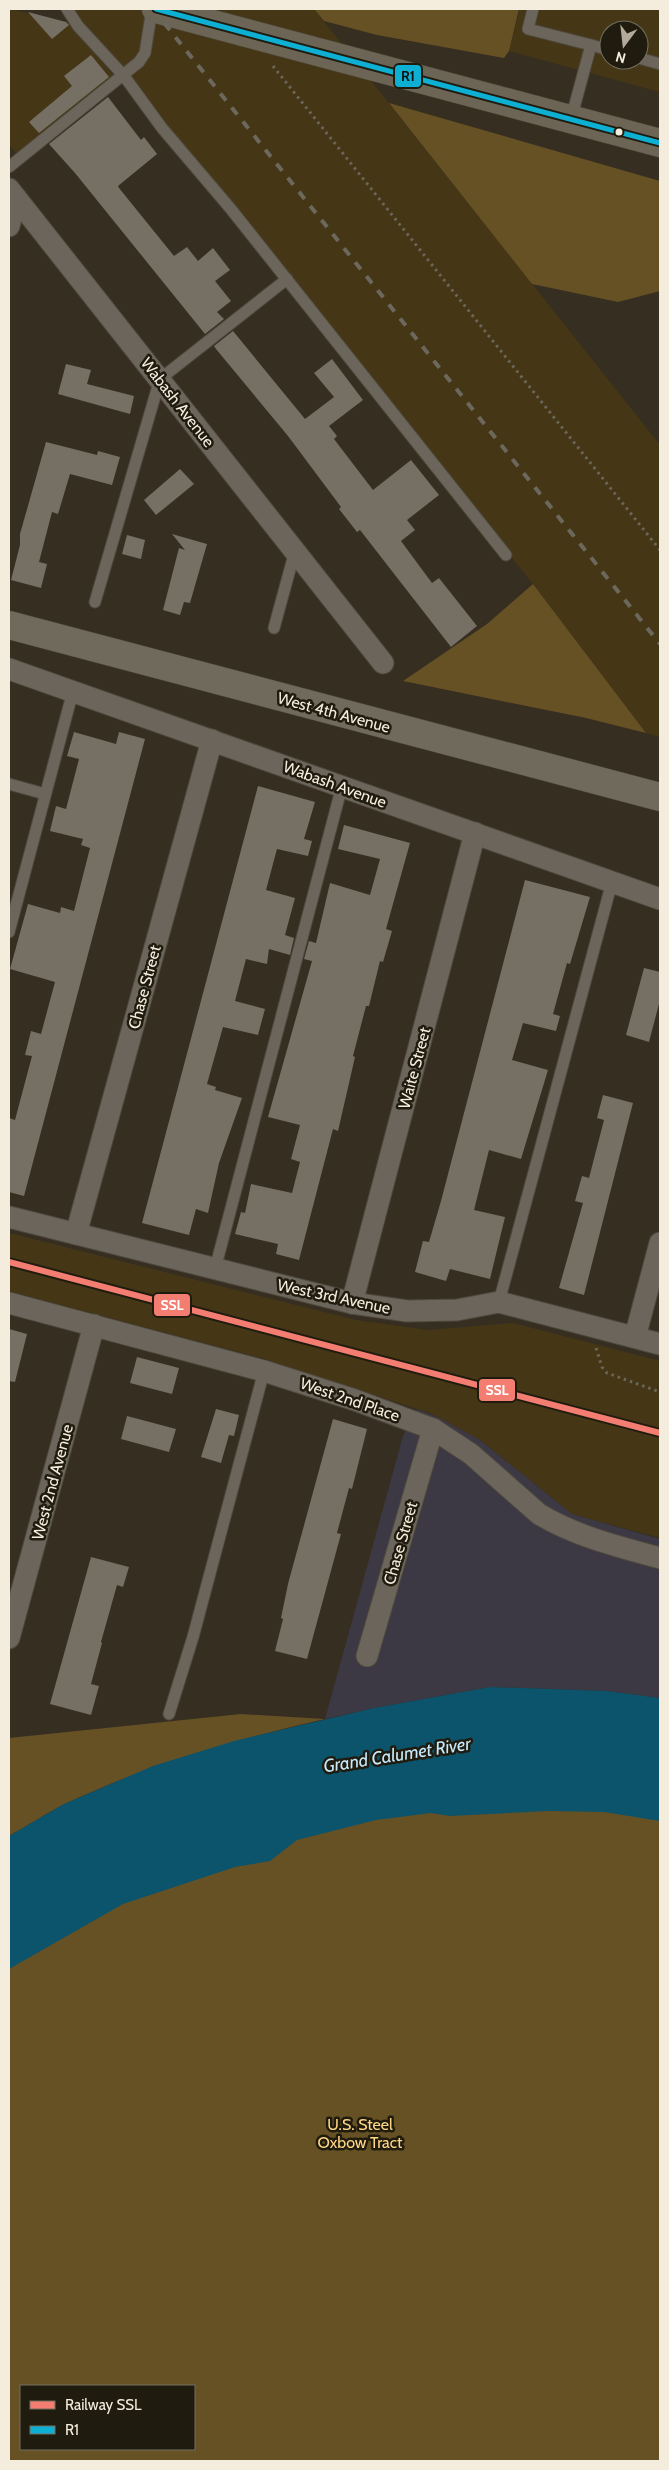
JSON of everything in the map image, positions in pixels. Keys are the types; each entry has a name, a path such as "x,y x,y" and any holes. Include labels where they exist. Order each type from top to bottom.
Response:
{"main road":[{"path":"154,9 660,143"},
{"name":"West 4th Avenue","path":"9,625 660,797"}],"street":[{"path":"9,226 12,194"},
{"name":"Wabash Avenue","path":"12,194 383,663"},
{"name":"Wabash Avenue","path":"9,669 660,899"},
{"name":"Chase Street","path":"76,1234 212,740"},
{"name":"Waite Street","path":"352,1304 475,833"},
{"name":"West 3rd Avenue","path":"9,1216 352,1304 408,1312 457,1310 499,1302 660,1344"},
{"path":"635,1338 660,1243"},
{"name":"West 2nd Place","path":"9,1303 264,1371 355,1400 433,1429 471,1454 528,1504 551,1521 605,1542 660,1558"},
{"name":"West 2nd Avenue","path":"9,1638 94,1325"},
{"name":"Chase Street","path":"366,1656 433,1429"}],"lane":[{"path":"67,9 78,26 124,76 162,128 230,208 506,555"},
{"path":"9,167 124,76 145,53 154,9"},
{"path":"533,9 528,29 599,47"},
{"path":"571,119 591,45"},
{"path":"95,602 160,379 286,279"},
{"path":"274,628 295,551"},
{"path":"9,932 73,691"},
{"path":"9,784 45,794"},
{"path":"215,1269 342,786"},
{"path":"499,1302 612,882"},
{"path":"169,1714 193,1637 264,1371"}],"path":[{"path":"273,65 660,550"},
{"path":"595,1327 594,1336 598,1357 607,1373 660,1392"}],"shaded area":[{"path":"9,9 67,22 114,76 17,154 9,145"},
{"path":"69,9 314,9 660,445 660,737 646,733 533,584"},
{"path":"520,9 660,9 660,92 509,51"},
{"path":"9,1233 356,1320 428,1330 513,1323 660,1361 660,1538 572,1514 480,1440 430,1413 262,1358 9,1291"},
{"path":"417,1409 440,1418 480,1440 572,1514 660,1539 660,1698 607,1691 490,1687 325,1719 403,1436"}],"green space":[{"path":"314,9 519,9 509,51 504,58 377,35 324,21"},
{"path":"389,103 660,181 660,291 618,302 532,284"},
{"path":"533,584 646,733 586,718 403,681 487,624"},
{"path":"241,1714 325,1719 225,1745 161,1765 65,1804 9,1836 9,1738"},
{"name":"U.S. Steel Oxbow Tract","path":"489,1802 660,1808 660,2461 9,2461 9,1968 121,1900 274,1845 372,1815"}],"water":[{"name":"Grand Calumet River","path":"490,1687 607,1691 660,1698 660,1821 604,1812 547,1811 450,1816 431,1813 376,1820 297,1840 270,1861 235,1867 123,1904 9,1969 9,1836 64,1804 153,1766 234,1741 374,1708"}],"building":[{"path":"28,12 66,22 69,25 52,39"},
{"path":"91,55 109,77 39,133 29,122 72,86 64,76"},
{"path":"108,97 141,140 144,137 157,154 118,186 119,188 174,256 187,247 198,261 213,248 230,270 215,281 231,301 217,312 224,319 205,334 75,173 49,144"},
{"path":"233,331 305,419 334,397 314,373 332,359 363,400 329,426 337,436 334,439 373,490 411,460 439,495 407,520 415,530 401,541 432,583 439,578 477,626 451,647 360,530 357,532 339,509 341,507 288,436 216,349 214,346"},
{"path":"66,364 91,370 87,384 134,396 130,414 58,394"},
{"path":"46,442 97,455 98,451 120,457 112,485 70,474 58,514 52,512 39,562 47,564 41,588 11,580 20,545 20,534"},
{"path":"180,469 194,484 156,515 144,500"},
{"path":"172,534 207,544 190,603 184,602 180,615 163,610 179,548 185,550"},
{"path":"127,535 145,540 141,559 122,554"},
{"path":"74,732 116,744 119,732 145,739 24,1196 9,1192 9,1118 15,1120 32,1056 25,1055 31,1031 41,1034 55,982 10,969 28,904 60,913 61,907 74,911 90,848 81,845 83,839 50,831 56,806 66,809 79,759 67,756"},
{"path":"258,786 315,802 304,839 312,841 308,856 277,849 266,890 295,898 285,935 294,938 290,955 269,949 267,964 246,959 235,1001 265,1009 258,1035 223,1027 207,1084 216,1087 215,1090 242,1098 219,1163 208,1213 196,1209 189,1235 142,1223"},
{"path":"344,825 410,843 386,929 392,931 383,962 380,961 369,1006 366,1006 353,1056 355,1057 338,1131 333,1129 299,1260 276,1254 278,1244 235,1234 241,1212 245,1213 251,1184 292,1193 300,1162 291,1159 300,1125 268,1117 312,961 304,959 309,941 316,943 330,883 370,895 380,859 338,849"},
{"path":"525,880 590,897 570,964 567,963 553,1014 560,1016 556,1031 523,1023 512,1060 548,1070 521,1159 489,1150 474,1210 505,1217 490,1279 450,1269 446,1281 415,1272 423,1241 429,1242 441,1201"},
{"path":"644,968 660,972 660,1000 649,1042 626,1035"},
{"path":"603,1095 633,1103 584,1295 559,1288 583,1203 575,1201 582,1176 589,1178 604,1120 597,1118"},
{"path":"9,1329 27,1334 15,1382 9,1381"},
{"path":"137,1357 179,1368 172,1394 130,1383"},
{"path":"216,1409 239,1415 234,1436 229,1435 221,1463 201,1457"},
{"path":"127,1416 176,1429 169,1452 121,1439"},
{"path":"333,1419 367,1429 352,1489 349,1488 337,1533 341,1534 307,1659 275,1651 283,1619 281,1618 288,1584"},
{"path":"91,1557 129,1567 123,1587 117,1585 101,1642 91,1684 99,1686 91,1715 50,1704"}],"railway":[{"path":"153,9 660,644"}],"rail line":[{"name":"SSL","path":"9,1262 660,1433"}],"transit line":[{"name":"R1","path":"156,9 660,143"}]}
